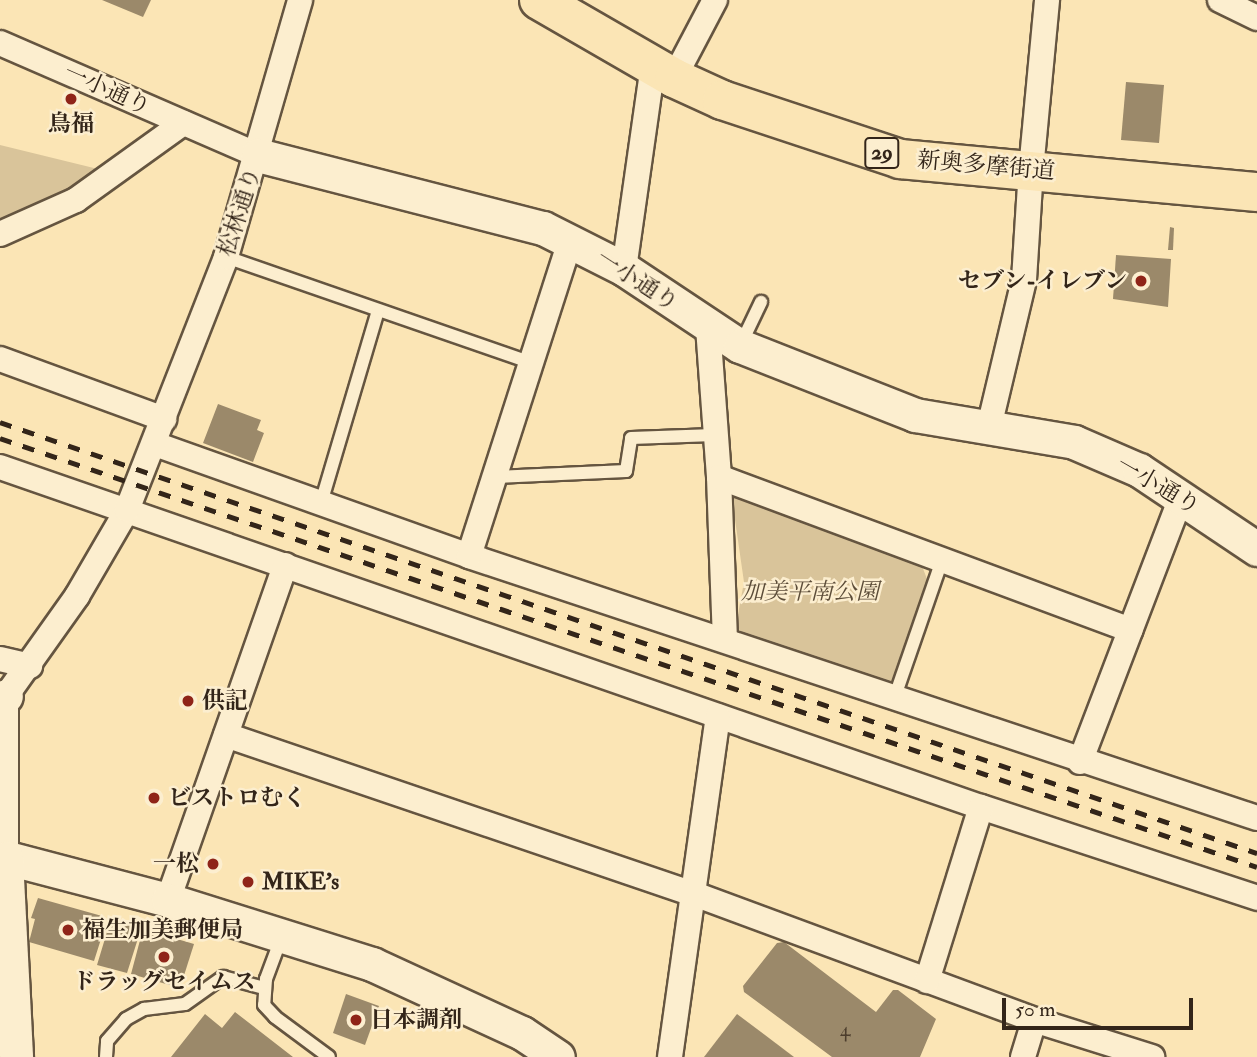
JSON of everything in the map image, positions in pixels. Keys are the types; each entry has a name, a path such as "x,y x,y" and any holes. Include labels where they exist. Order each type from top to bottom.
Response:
{"main road":[{"name":"新奥多摩街道","path":"552,3 664,71 722,100 900,159 1257,192"}],"street":[{"name":"松林通り","path":"3,698 30,666 77,596 127,510 226,257 258,155 300,0"},
{"path":"624,269 664,71 715,0"},
{"path":"989,426 1024,280 1047,0"},
{"path":"1220,0 1257,18"},
{"name":"一小通り","path":"0,43 258,155 543,228 570,239 624,269 740,346 915,415 1074,442 1139,470 1257,549"},
{"path":"0,234 76,200 183,123"},
{"path":"469,556 570,239"},
{"path":"708,327 719,477 725,639"},
{"path":"0,359 164,419"},
{"path":"155,444 469,556 895,696 1080,761 1256,814"},
{"path":"0,467 981,807 1257,898"},
{"path":"719,477 1130,630"},
{"path":"1080,761 1181,497"},
{"path":"168,900 285,565"},
{"path":"0,659 30,666"},
{"path":"3,698 3,857 16,1057"},
{"path":"670,1057 718,716"},
{"path":"226,735 694,894 1034,1020 1152,1057"},
{"path":"927,981 981,807"},
{"path":"3,857 168,900 372,964 522,1032 558,1057"},
{"path":"1023,1057 1034,1020"}],"lane":[{"path":"226,257 378,312 530,362"},
{"path":"740,346 761,302"},
{"path":"321,503 378,312"},
{"path":"496,477 626,471 631,438 714,435"},
{"path":"895,696 942,560"},
{"path":"282,936 264,988 264,1005 275,1017 329,1057"},
{"path":"106,1057 107,1041 126,1018 144,1009 185,1004 223,977 264,988"}],"green space":[{"path":"0,145 102,170 24,217 0,226"},
{"name":"加美平南公園","path":"738,494 922,566 927,579 892,681 883,686 745,638 736,625 744,582 732,499"}],"building":[{"path":"102,0 151,0 143,17"},
{"path":"1126,82 1164,85 1159,143 1121,140"},
{"path":"1170,227 1174,228 1173,250 1168,250"},
{"path":"1116,255 1171,259 1168,307 1113,299"},
{"path":"218,404 261,420 257,430 264,433 253,462 203,443"},
{"path":"38,898 102,916 96,937 101,939 94,961 29,942 35,919 31,918"},
{"path":"119,921 141,929 127,973 97,965 110,922 118,924"},
{"path":"143,929 194,944 180,988 131,974"},
{"path":"784,942 876,1012 893,990 898,990 936,1019 920,1057 832,1057 744,992 743,986 777,943"},
{"path":"346,994 379,1006 365,1045 333,1033"},
{"path":"235,1012 293,1057 171,1057 205,1014 222,1028"},
{"path":"737,1014 794,1057 704,1057"}],"railway":[{"path":"0,422 1257,853"},
{"path":"0,438 1257,867"}],"place":[{"name":"鳥福","path":"71,99"},
{"name":"セブン-イレブン","path":"1141,281"},
{"name":"供記","path":"188,701"},
{"name":"ビストロむく","path":"154,798"},
{"name":"一松","path":"213,864"},
{"name":"MIKE's","path":"248,882"},
{"name":"福生加美郵便局","path":"68,930"},
{"name":"ドラッグセイムス","path":"164,957"},
{"name":"日本調剤","path":"356,1020"}]}
